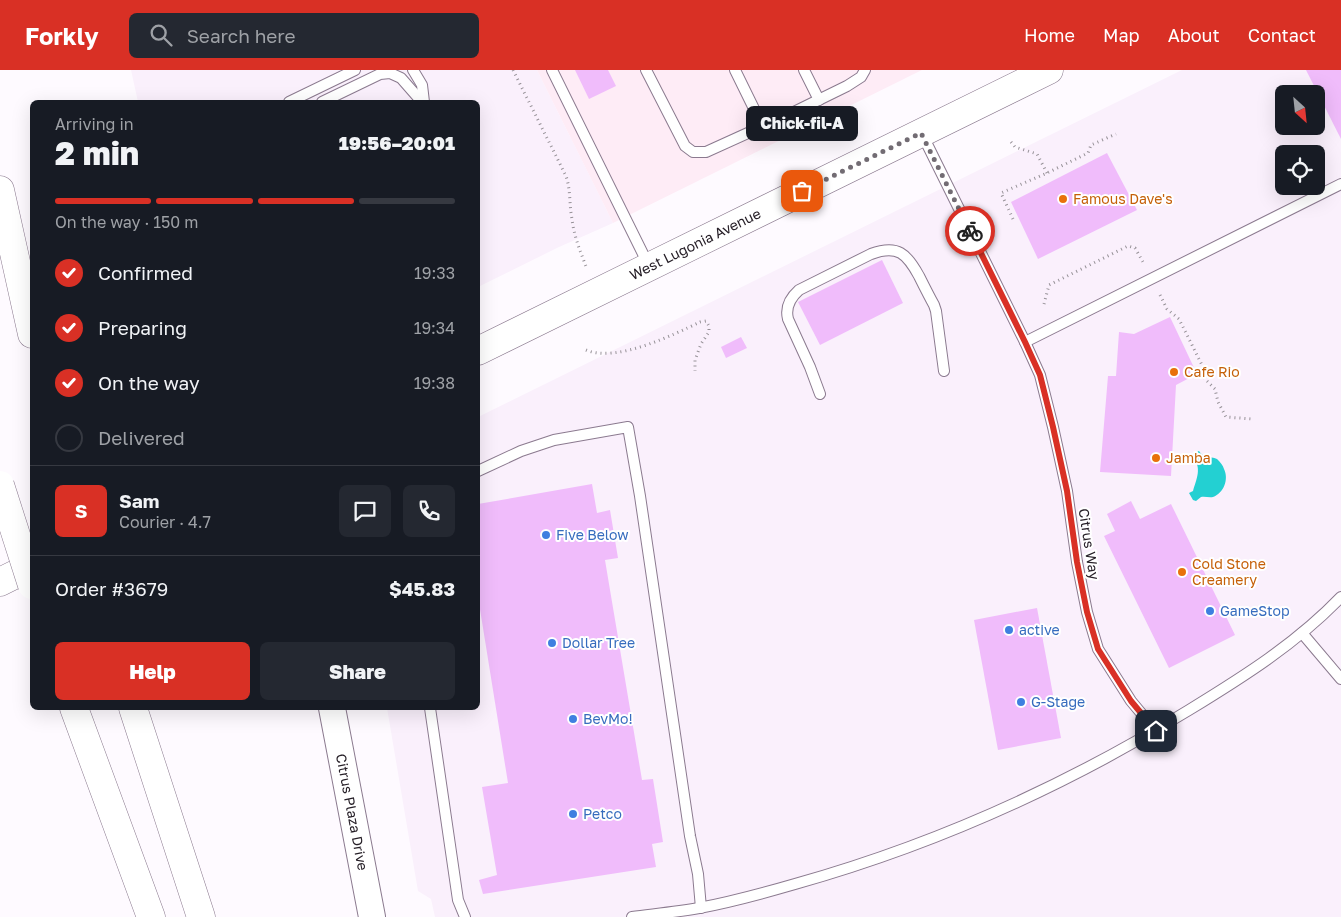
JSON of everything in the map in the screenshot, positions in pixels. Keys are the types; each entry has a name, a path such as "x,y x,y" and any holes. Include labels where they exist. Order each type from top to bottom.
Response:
{"main road":[{"name":"West Lugonia Avenue","path":"480,350 1049,70"},
{"path":"0,190 30,325"},
{"path":"0,485 30,579"},
{"path":"0,582 30,567"},
{"path":"75,710 151,917"},
{"path":"134,710 201,917"}],"street":[{"name":"Citrus Plaza Drive","path":"332,710 372,917"}],"lane":[{"path":"294,100 355,70"},
{"path":"412,70 422,85 423,100"},
{"path":"552,70 650,266"},
{"path":"646,70 685,146 692,152 706,152 763,127 847,86 862,77 865,70"},
{"path":"735,70 763,127"},
{"path":"804,70 819,100"},
{"path":"326,100 380,74 390,73 401,78 421,100"},
{"name":"Citrus Way","path":"921,133 1040,375 1067,491 1077,562 1087,612 1098,649 1131,701 1156,731"},
{"path":"1025,342 1341,184"},
{"path":"820,394 788,319 788,303 799,290 881,250 898,252 910,260 934,305 944,371"},
{"path":"480,470 521,451 554,440 628,427 643,515 690,836 698,874 700,908"},
{"path":"632,917 700,908 832,874 895,852 994,813 1156,731 1225,688 1302,633 1341,597"},
{"path":"1302,633 1341,679"},
{"path":"430,710 458,900 465,917"}],"path":[{"path":"513,70 566,176 570,187 571,218 575,236 595,293"},
{"path":"1013,220 1001,193 1088,153 1091,145 1116,134"},
{"path":"1012,142 1015,147 1037,154 1047,173"},
{"path":"1044,304 1049,285 1128,246 1135,248 1143,262"},
{"path":"1160,295 1167,309 1179,318 1204,369 1199,373 1215,389 1218,402 1226,417 1252,419"},
{"path":"586,350 595,354 618,352 644,346 700,322 706,322 709,326 709,332 701,344 695,360 695,371"}],"shaded area":[{"path":"131,70 537,70 613,223 480,286 480,100 138,100"},
{"path":"537,70 922,70 613,223"},
{"path":"1182,70 1341,70 1341,917 435,917 431,899 418,891 387,710 480,710 480,416"}],"water":[{"path":"1199,451 1205,456 1217,459 1223,466 1226,481 1223,489 1217,495 1201,497 1196,501 1193,500 1189,493 1193,491 1198,474 1197,465 1192,457 1194,453"}],"building":[{"path":"575,70 608,70 616,86 589,99"},
{"path":"1306,70 1341,70 1341,139 1325,107 1325,85 1314,85"},
{"path":"1107,153 1137,210 1038,259 1011,202"},
{"path":"882,260 903,303 820,345 798,302"},
{"path":"1170,317 1197,374 1176,385 1171,476 1100,472 1108,376 1116,376 1119,332 1134,334"},
{"path":"741,337 747,348 726,358 721,347"},
{"path":"592,484 597,513 610,510 618,558 605,560 642,780 653,779 663,842 652,844 656,867 483,894 479,880 497,875 482,787 508,783 480,609 480,504"},
{"path":"1131,501 1140,519 1171,504 1235,635 1169,668 1104,536 1115,531 1107,514"},
{"path":"1037,608 1061,738 998,750 974,620"}],"way so far":[{"path":"802,191 921,133 970,231"}],"place":[{"name":"Chick-fil-A","path":"802,191"},
{"name":"Famous Dave's","path":"1063,199"},
{"name":"Cafe Rio","path":"1174,372"},
{"name":"Jamba","path":"1156,458"},
{"name":"Five Below","path":"546,535"},
{"name":"Cold Stone Creamery","path":"1182,572"},
{"name":"GameStop","path":"1210,611"},
{"name":"active","path":"1009,630"},
{"name":"Dollar Tree","path":"552,643"},
{"name":"G-Stage","path":"1021,702"},
{"name":"BevMo!","path":"573,719"},
{"name":"Petco","path":"573,814"}],"route":[{"path":"970,231 1040,375 1067,491 1077,562 1087,612 1098,649 1131,701 1156,731"}]}
